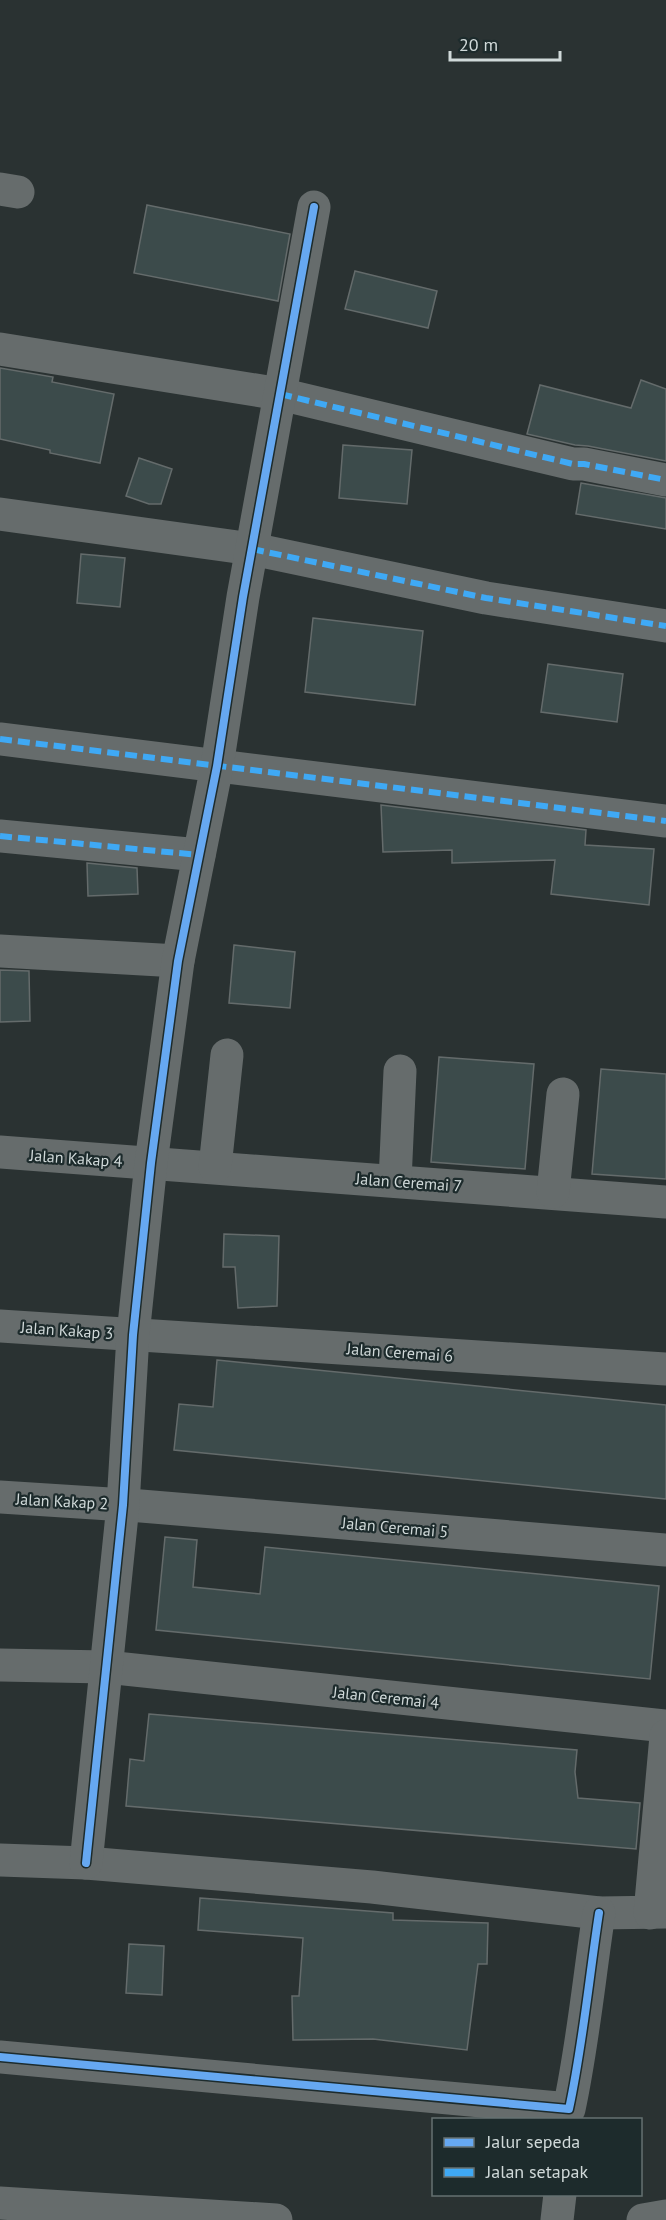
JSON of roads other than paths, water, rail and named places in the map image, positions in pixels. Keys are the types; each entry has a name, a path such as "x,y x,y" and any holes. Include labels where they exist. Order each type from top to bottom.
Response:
{"street":[{"path":"86,1863 123,1505 133,1335 151,1163 178,961 217,766 252,549 314,207"},
{"path":"0,349 280,394 573,464 584,464 666,480"},
{"path":"0,514 252,549 486,598 666,626"},
{"path":"0,739 666,821"},
{"path":"0,836 199,855"},
{"path":"0,951 178,961"},
{"path":"215,1167 227,1055"},
{"path":"395,1181 400,1071"},
{"path":"553,1192 563,1094"},
{"name":"Jalan Kakap 4","path":"0,1152 151,1163"},
{"name":"Jalan Ceremai 7","path":"151,1163 666,1202"},
{"name":"Jalan Kakap 3","path":"0,1326 133,1335"},
{"name":"Jalan Ceremai 6","path":"133,1335 666,1369"},
{"name":"Jalan Kakap 2","path":"0,1497 123,1505"},
{"name":"Jalan Ceremai 5","path":"123,1505 666,1550"},
{"name":"Jalan Ceremai 4","path":"0,1665 106,1667 666,1726"},
{"path":"0,1860 86,1863 372,1887 598,1913 658,1912 666,1736"},
{"path":"0,2057 569,2114 580,2058 598,1913"},
{"path":"557,2220 560,2196"},
{"path":"0,2204 276,2220"},
{"path":"643,2220 666,2216"}]}
